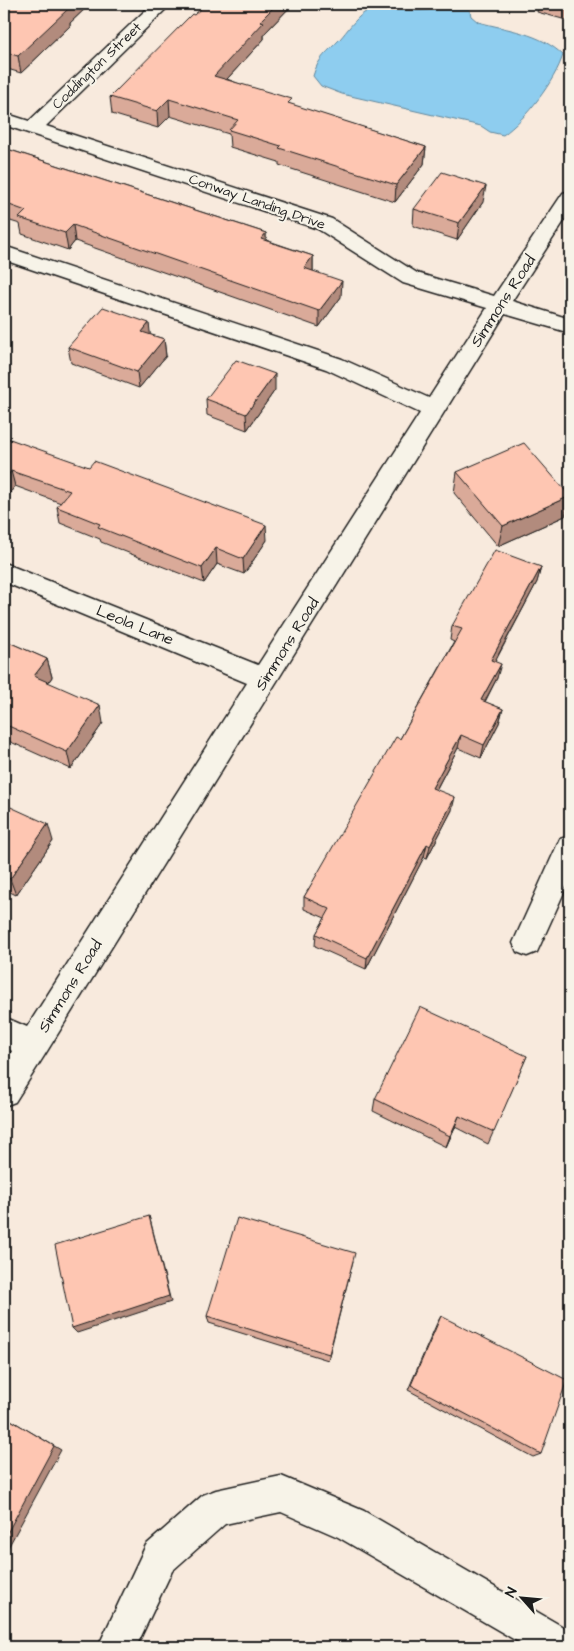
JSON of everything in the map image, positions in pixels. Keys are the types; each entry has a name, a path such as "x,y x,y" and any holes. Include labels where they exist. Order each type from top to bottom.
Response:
{"street":[{"name":"Coddington Street","path":"33,128 162,4"},
{"name":"Conway Landing Drive","path":"4,119 325,224 410,278 570,326"},
{"name":"Simmons Road","path":"4,1091 500,304 570,197"},
{"path":"4,253 334,364 434,410"},
{"name":"Leola Lane","path":"4,572 265,679"},
{"path":"527,943 570,848"},
{"path":"4,1031 33,1046"},
{"path":"117,1647 159,1558 216,1508 281,1494 352,1524 562,1647"}],"water":[{"path":"444,4 468,4 471,16 478,22 534,37 563,55 547,88 539,99 503,135 490,132 481,126 342,94 321,86 313,76 324,55 364,13 381,8 423,10"}],"building":[{"path":"4,4 70,4 65,8 68,9 18,56 4,52"},
{"path":"206,4 277,4 260,21 264,22 214,76 292,99 288,103 426,147 396,185 229,130 238,120 169,99 157,111 110,97 192,14 194,15"},
{"path":"4,148 266,233 261,239 313,256 304,268 342,281 319,311 73,225 65,233 19,218 26,211 4,203"},
{"path":"442,172 486,186 459,223 414,209"},
{"path":"103,307 149,323 142,332 164,339 137,372 68,347"},
{"path":"236,360 275,374 246,414 206,399"},
{"path":"4,437 89,467 94,461 266,525 243,559 216,548 202,568 98,527 100,524 57,507 70,491 11,471 4,481"},
{"path":"524,443 570,496 503,526 457,472"},
{"path":"495,550 541,567 491,660 501,664 481,700 503,709 484,745 461,735 432,788 455,797 430,846 427,844 367,958 316,934 330,909 304,897 396,737 400,739 462,629 452,626"},
{"path":"4,640 47,659 34,676 100,705 67,752 4,724"},
{"path":"4,804 48,824 10,879 4,876"},
{"path":"420,1007 527,1056 494,1132 459,1116 450,1136 375,1099"},
{"path":"149,1216 169,1296 72,1328 55,1245"},
{"path":"237,1218 355,1253 329,1354 207,1316"},
{"path":"441,1316 567,1380 541,1454 411,1385"},
{"path":"4,1416 54,1446 4,1539"}]}
